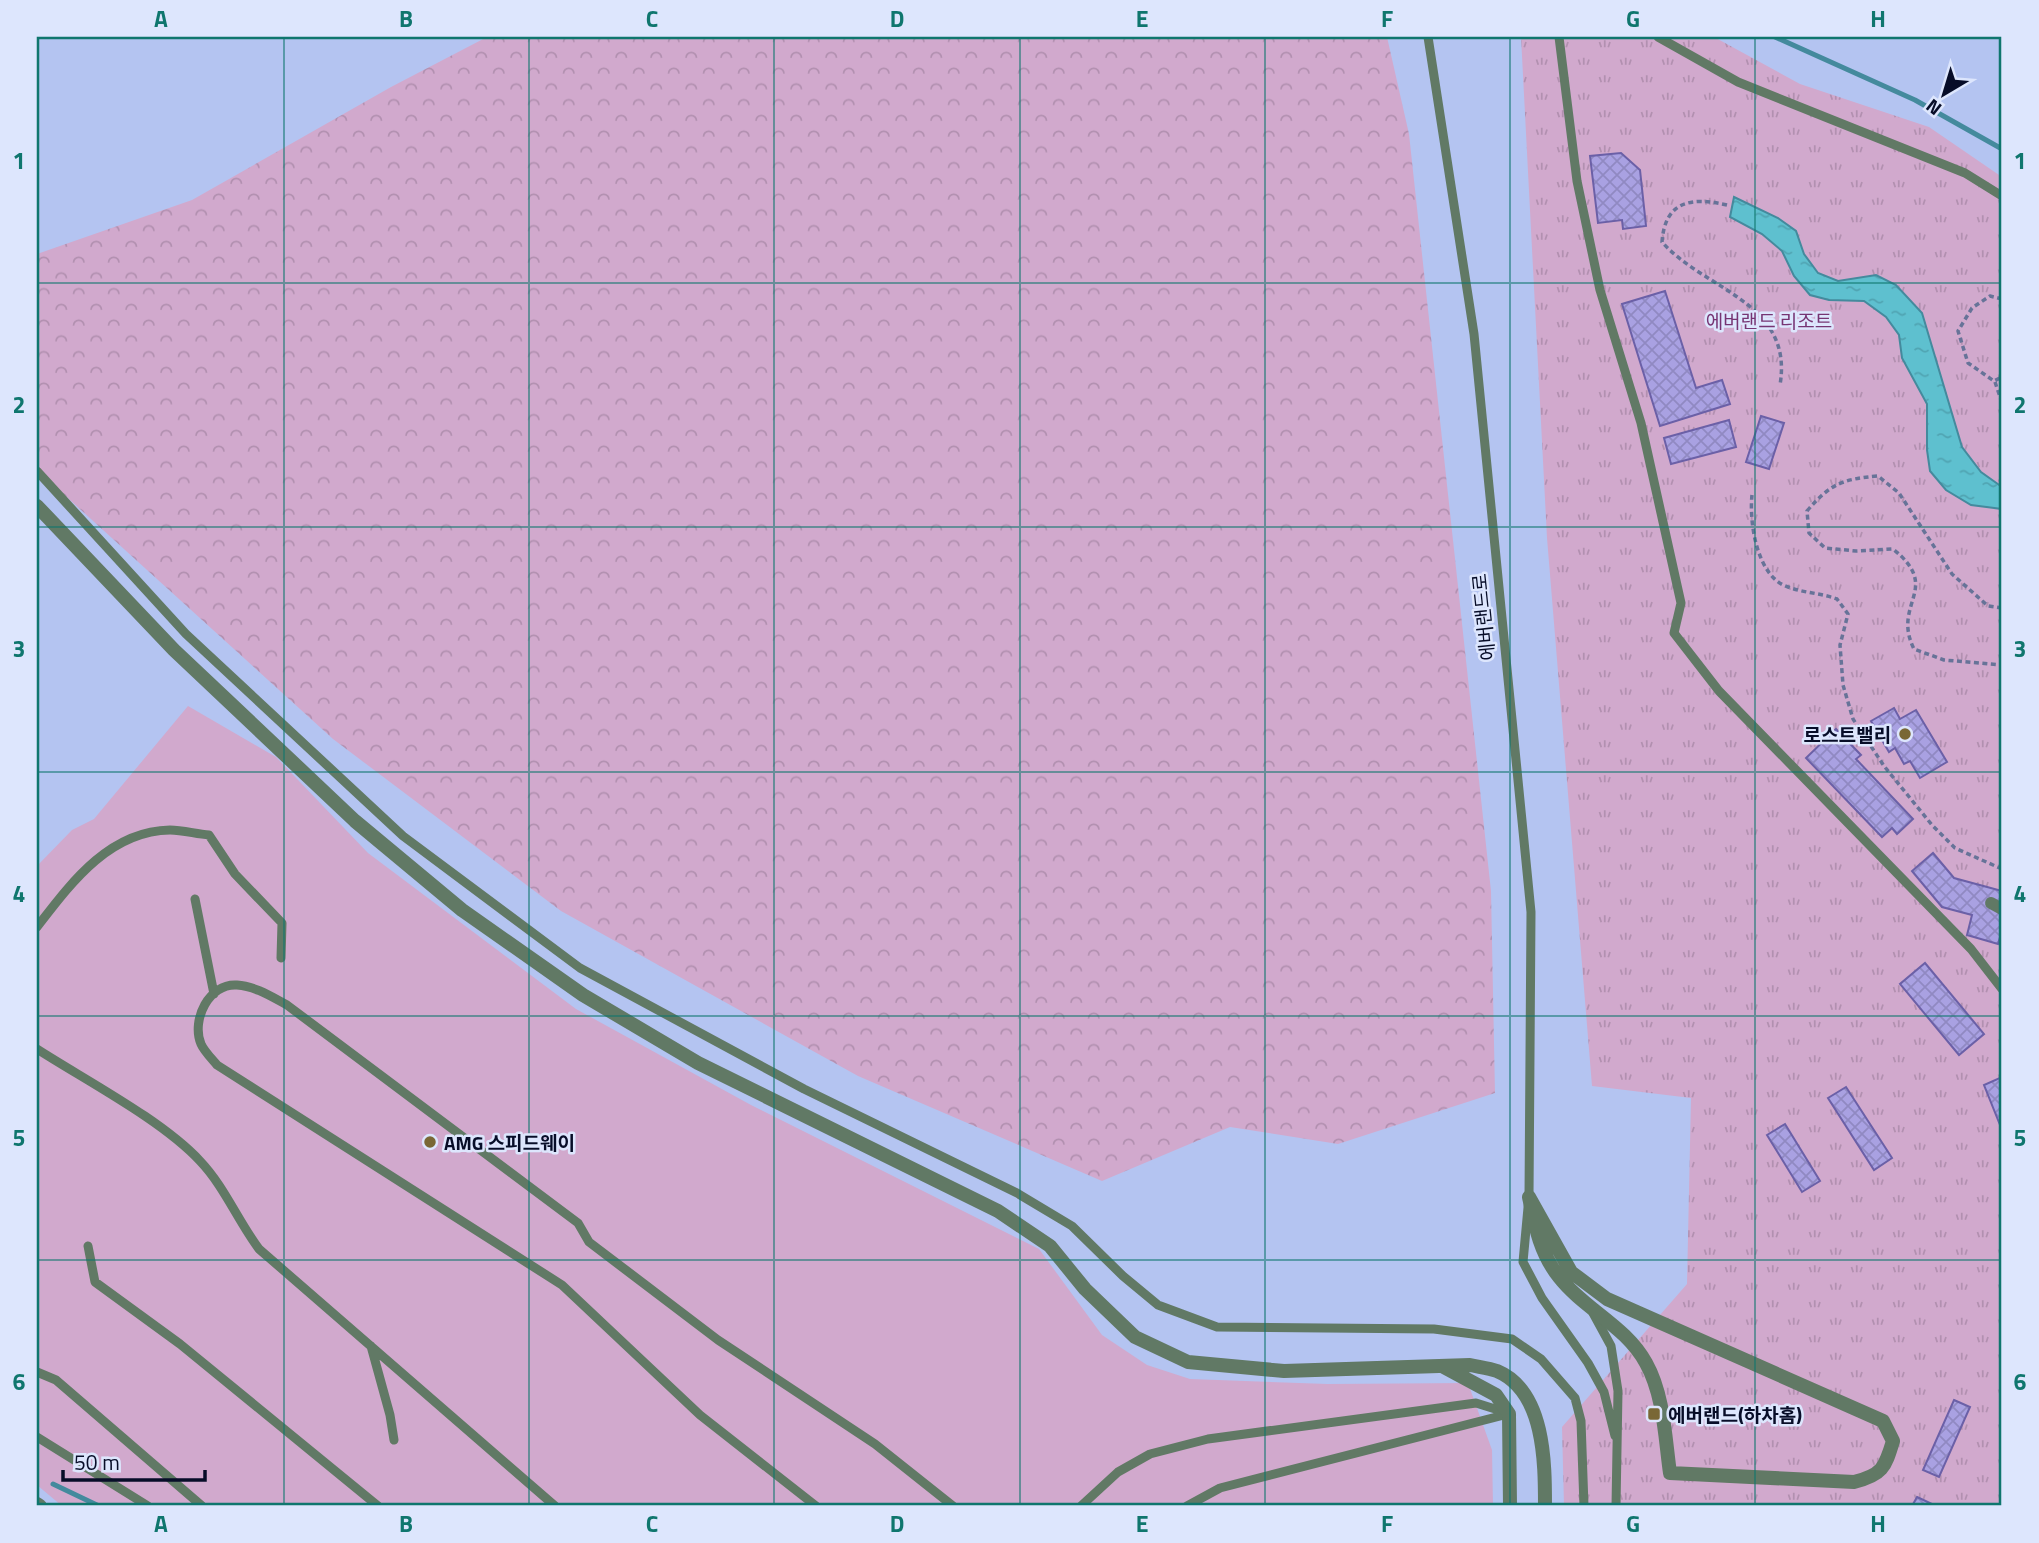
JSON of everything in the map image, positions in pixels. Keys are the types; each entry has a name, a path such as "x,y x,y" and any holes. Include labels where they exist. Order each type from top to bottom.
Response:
{"street":[{"path":"37,506 174,650 355,821 461,910 583,995 698,1063 998,1210 1050,1246 1085,1289 1135,1337 1188,1362 1284,1371 1470,1365 1498,1371 1522,1393 1539,1425 1545,1460 1545,1506"},
{"path":"1529,1197 1571,1272 1607,1298 1883,1421 1893,1441 1886,1463 1875,1477 1854,1482 1670,1473 1660,1406 1647,1363 1618,1327 1559,1278 1539,1243 1529,1197"},
{"path":"1443,1367 1496,1395 1509,1414 1510,1506"}],"lane":[{"name":"에버랜드로","path":"1428,37 1474,334 1531,912 1529,1197 1523,1262 1542,1298 1588,1363 1604,1392 1615,1436"},
{"path":"1559,37 1577,181 1588,235 1600,290 1641,423 1681,603 1674,633 1719,691 1971,949 2002,989"},
{"path":"1658,37 1738,82 1965,173 2002,196"},
{"path":"37,471 187,634 403,836 580,968 804,1089 1017,1193 1072,1226 1123,1276 1158,1305 1217,1327 1434,1329 1512,1339 1541,1359 1575,1398 1581,1421 1584,1506"},
{"path":"37,927 73,881 99,855 131,839 169,830 209,835 235,874 282,923 281,958"},
{"path":"195,900 214,994"},
{"path":"816,1506 700,1415 562,1286 217,1065 201,1044 198,1020 205,1003 220,988 236,984 259,990 287,1005 578,1223 589,1242 718,1340 854,1430 953,1506"},
{"path":"37,1049 182,1144 216,1181 237,1220 259,1249 555,1506"},
{"path":"88,1246 95,1282 180,1344 378,1506"},
{"path":"1571,1272 1611,1346 1618,1391 1615,1436 1616,1506"},
{"path":"370,1344 390,1415 394,1440"},
{"path":"37,1372 56,1380 202,1506"},
{"path":"1081,1506 1118,1472 1150,1454 1208,1439 1476,1403 1509,1414"},
{"path":"1187,1506 1220,1488 1509,1414"},
{"path":"37,1437 148,1506"}],"path":[{"path":"1727,205 1693,200 1676,207 1663,225 1662,242 1676,258 1743,299 1779,341 1783,366 1780,385"},
{"path":"2002,299 1990,296 1972,308 1958,331 1968,363 1994,382 2002,403"},
{"path":"1994,382 2002,377"},
{"path":"2002,608 1988,606 1952,574 1899,493 1878,476 1856,478 1826,489 1807,511 1809,533 1825,548 1856,551 1893,548 1910,563 1917,581 1906,632 1914,649 1944,660 2002,665"},
{"path":"1752,495 1749,520 1764,565 1786,587 1837,599 1848,614 1840,645 1843,685 1853,719 1932,825 1955,848 2002,869"}],"green space":[{"path":"487,37 1387,37 1409,134 1491,891 1495,1093 1338,1144 1230,1127 1102,1181 858,1076 561,911 333,739 37,470 37,254 192,200 391,87"},
{"name":"에버랜드 리조트","path":"1521,37 1714,37 1800,84 1929,127 2002,177 2002,1506 1564,1506 1562,1427 1687,1284 1691,1098 1592,1086 1547,538"},
{"name":"AMG 스피드웨이","path":"188,706 276,757 368,853 576,1009 751,1105 1039,1249 1102,1335 1147,1365 1190,1379 1328,1384 1468,1383 1492,1450 1493,1506 62,1506 37,1485 37,866 72,830 94,819"}],"water":[{"path":"1734,197 1778,218 1796,231 1804,254 1818,273 1838,281 1876,275 1896,285 1922,313 1962,447 1981,472 2002,487 2002,509 1971,505 1946,490 1930,471 1927,404 1902,358 1899,335 1886,317 1864,301 1829,300 1810,295 1794,276 1782,251 1762,234 1730,217"}],"building":[{"path":"1621,153 1640,170 1646,226 1623,229 1622,220 1598,223 1590,156"},
{"path":"1665,291 1696,388 1722,380 1730,404 1660,426 1622,304"},
{"path":"1761,416 1784,423 1769,469 1746,462"},
{"path":"1729,420 1736,447 1671,464 1664,438"},
{"name":"로스트밸리","path":"1894,708 1900,719 1916,710 1947,762 1920,778 1910,761 1904,764 1895,748 1889,752 1871,721"},
{"path":"1836,729 1861,755 1856,759 1913,819 1897,834 1892,828 1882,837 1806,758"},
{"path":"1933,853 1954,878 2002,891 2002,930 1998,944 1967,935 1972,915 1942,907 1912,871"},
{"path":"1925,963 1984,1034 1959,1055 1900,984"},
{"path":"2002,1077 2002,1130 1984,1085"},
{"path":"1846,1087 1892,1158 1874,1170 1828,1098"},
{"path":"1785,1124 1820,1181 1802,1192 1767,1135"},
{"path":"1954,1400 1970,1407 1939,1477 1923,1470"},
{"path":"1917,1497 1932,1504 1931,1506 1912,1506"}],"waterway":[{"path":"1775,37 1915,100 2002,149"},
{"path":"53,1484 99,1506"}],"place":[{"name":"로스트밸리","path":"1905,734"},
{"name":"AMG 스피드웨이","path":"430,1142"},
{"name":"에버랜드(하차홈)","path":"1654,1414"}]}
